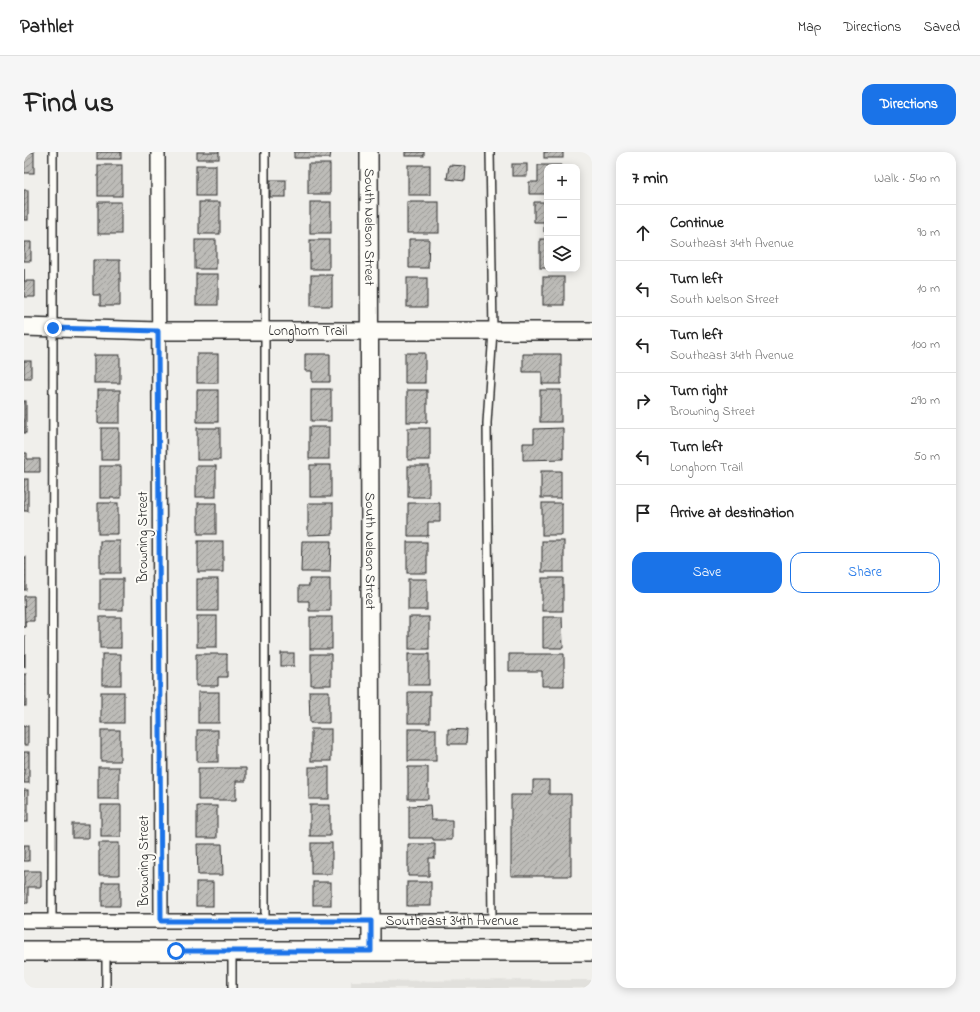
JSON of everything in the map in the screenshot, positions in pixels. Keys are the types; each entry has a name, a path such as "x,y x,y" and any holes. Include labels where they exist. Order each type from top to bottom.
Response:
{"main road":[{"path":"24,951 592,951"}],"street":[{"name":"Browning Street","path":"158,152 161,921"},
{"name":"South Nelson Street","path":"369,152 371,951"},
{"name":"Longhorn Trail","path":"24,327 158,331 592,330"},
{"name":"Southeast 34th Avenue","path":"24,921 592,921"}],"lane":[{"path":"52,921 53,152"},
{"path":"265,152 266,921"},
{"path":"490,152 493,331 487,423 492,921"},
{"path":"106,951 106,988"},
{"path":"232,951 232,988"}],"shaded area":[{"path":"592,980 592,988 351,988 351,981"}],"building":[{"path":"24,152 34,152 34,173 24,173"},
{"path":"97,152 121,152 121,159 97,159"},
{"path":"197,152 219,152 219,159 197,159"},
{"path":"294,152 331,152 330,158 294,158"},
{"path":"405,152 424,152 424,156 405,156"},
{"path":"544,152 563,152 563,158 544,158"},
{"path":"308,164 330,164 330,194 308,194"},
{"path":"512,164 527,164 527,176 512,176"},
{"path":"98,165 122,165 122,196 98,196"},
{"path":"196,165 216,165 216,196 196,196"},
{"path":"408,165 430,165 430,195 408,195"},
{"path":"449,165 466,166 465,181 447,179"},
{"path":"538,165 544,165 544,194 529,194 529,182 538,182"},
{"path":"270,180 286,180 286,197 270,197"},
{"path":"24,190 28,190 28,220 24,220"},
{"path":"98,202 121,202 121,234 98,234"},
{"path":"199,202 220,202 220,234 199,234"},
{"path":"310,202 331,202 331,233 310,233"},
{"path":"407,202 439,202 439,233 407,233"},
{"path":"534,202 544,202 544,222 534,222"},
{"path":"409,239 429,239 428,268 409,268"},
{"path":"540,239 544,239 544,268 540,268"},
{"path":"195,240 216,240 216,269 195,269"},
{"path":"310,240 329,240 329,269 310,269"},
{"path":"24,242 31,242 31,261 24,261"},
{"path":"93,260 120,260 120,306 100,306 100,295 93,295"},
{"path":"196,274 218,274 218,305 196,305"},
{"path":"311,275 332,275 332,306 311,306"},
{"path":"543,277 564,277 564,305 543,305"},
{"path":"407,278 427,278 427,307 407,307"},
{"path":"24,281 35,281 35,297 24,297"},
{"path":"405,353 425,353 425,383 405,383"},
{"path":"197,354 218,354 218,383 197,383"},
{"path":"305,354 330,354 330,382 312,382 312,371 305,371"},
{"path":"523,354 561,354 561,384 542,384 542,372 523,372"},
{"path":"94,355 120,355 120,383 94,383"},
{"path":"24,361 31,361 31,378 24,378"},
{"path":"311,389 331,389 331,421 311,421"},
{"path":"98,390 120,390 120,423 98,423"},
{"path":"197,390 218,390 218,422 197,422"},
{"path":"407,390 427,390 427,422 407,422"},
{"path":"540,390 561,390 561,422 540,422"},
{"path":"24,401 26,401 26,433 24,433"},
{"path":"309,427 329,427 329,459 309,459"},
{"path":"101,428 119,428 119,460 101,460"},
{"path":"197,428 220,428 220,460 197,460"},
{"path":"408,428 430,428 430,460 408,460"},
{"path":"563,428 563,459 523,460 523,443 534,443 534,429"},
{"path":"24,453 27,453 27,459 40,459 40,472 24,472"},
{"path":"310,465 331,465 331,497 310,497"},
{"path":"100,466 121,466 121,498 100,498"},
{"path":"196,466 216,466 216,497 196,497"},
{"path":"408,466 429,466 429,497 408,497"},
{"path":"541,471 561,471 561,498 541,498"},
{"path":"24,479 28,479 28,511 24,511"},
{"path":"98,503 118,503 118,534 98,534"},
{"path":"198,503 216,503 216,534 198,534"},
{"path":"308,503 333,503 333,534 308,535"},
{"path":"408,503 440,503 440,522 428,522 428,536 408,536"},
{"path":"542,503 562,503 562,535 542,535"},
{"path":"100,541 120,541 120,573 100,573"},
{"path":"198,541 223,541 223,572 198,572"},
{"path":"302,541 331,541 330,572 301,572"},
{"path":"542,541 564,541 564,572 542,572"},
{"path":"407,542 427,542 427,573 407,573"},
{"path":"24,557 26,557 26,590 24,590"},
{"path":"542,578 563,578 563,611 542,611"},
{"path":"100,579 123,579 123,610 100,610"},
{"path":"197,579 218,579 218,611 197,611"},
{"path":"309,579 330,579 330,611 309,611 309,601 299,601 299,586 309,586"},
{"path":"408,579 427,579 427,610 408,610"},
{"path":"24,596 34,596 34,621 25,621 25,628"},
{"path":"197,616 217,616 217,647 197,647"},
{"path":"100,617 121,617 121,648 100,648"},
{"path":"310,617 332,617 332,649 310,649"},
{"path":"409,617 429,617 429,649 409,649"},
{"path":"543,617 562,617 563,648 543,648"},
{"path":"25,636 25,667 24,667"},
{"path":"281,653 294,653 294,666 281,666"},
{"path":"102,654 121,654 121,685 102,685"},
{"path":"196,654 227,654 227,677 218,677 218,686 196,686"},
{"path":"311,654 331,654 331,685 311,685"},
{"path":"408,654 429,654 429,685 408,685"},
{"path":"509,654 564,654 564,686 542,686 542,671 509,671"},
{"path":"24,674 26,674 26,706 24,706"},
{"path":"309,691 329,691 329,723 310,723"},
{"path":"101,692 124,692 124,723 101,723"},
{"path":"198,692 219,692 219,723 198,723"},
{"path":"408,692 430,692 430,723 408,723"},
{"path":"24,726 28,726 28,745 24,745"},
{"path":"311,729 331,729 331,761 311,761"},
{"path":"408,729 436,729 436,761 408,761"},
{"path":"448,729 467,730 466,744 448,744"},
{"path":"101,730 120,730 120,761 101,761"},
{"path":"197,730 218,730 218,762 197,762"},
{"path":"24,752 29,752 29,783 24,783"},
{"path":"98,767 119,767 119,799 98,799"},
{"path":"309,767 329,767 329,799 309,799"},
{"path":"408,767 428,767 428,799 408,799"},
{"path":"198,768 246,768 246,781 236,781 236,800 198,800"},
{"path":"533,780 549,780 549,794 571,794 571,876 511,876 511,795 533,795"},
{"path":"24,790 28,790 28,822 24,822"},
{"path":"101,805 121,805 121,837 101,837"},
{"path":"310,805 330,805 330,836 310,836"},
{"path":"430,805 431,820 452,820 452,840 409,838 409,806"},
{"path":"197,806 217,806 217,838 197,838"},
{"path":"72,824 89,824 89,838 72,838"},
{"path":"99,843 119,843 119,875 99,875"},
{"path":"311,843 332,843 332,874 311,874"},
{"path":"197,844 222,844 223,875 198,875"},
{"path":"408,844 435,844 435,858 429,858 429,876 408,876"},
{"path":"24,845 29,845 29,861 24,861"},
{"path":"24,871 41,871 41,887 28,887 28,903 24,903"},
{"path":"102,882 120,882 120,906 102,906"},
{"path":"196,882 213,882 213,906 196,906"},
{"path":"313,882 331,882 331,905 313,905"},
{"path":"407,882 431,882 431,906 407,906"}],"route":[{"path":"53,328 158,331 161,921 371,921 371,951 176,951"}]}
